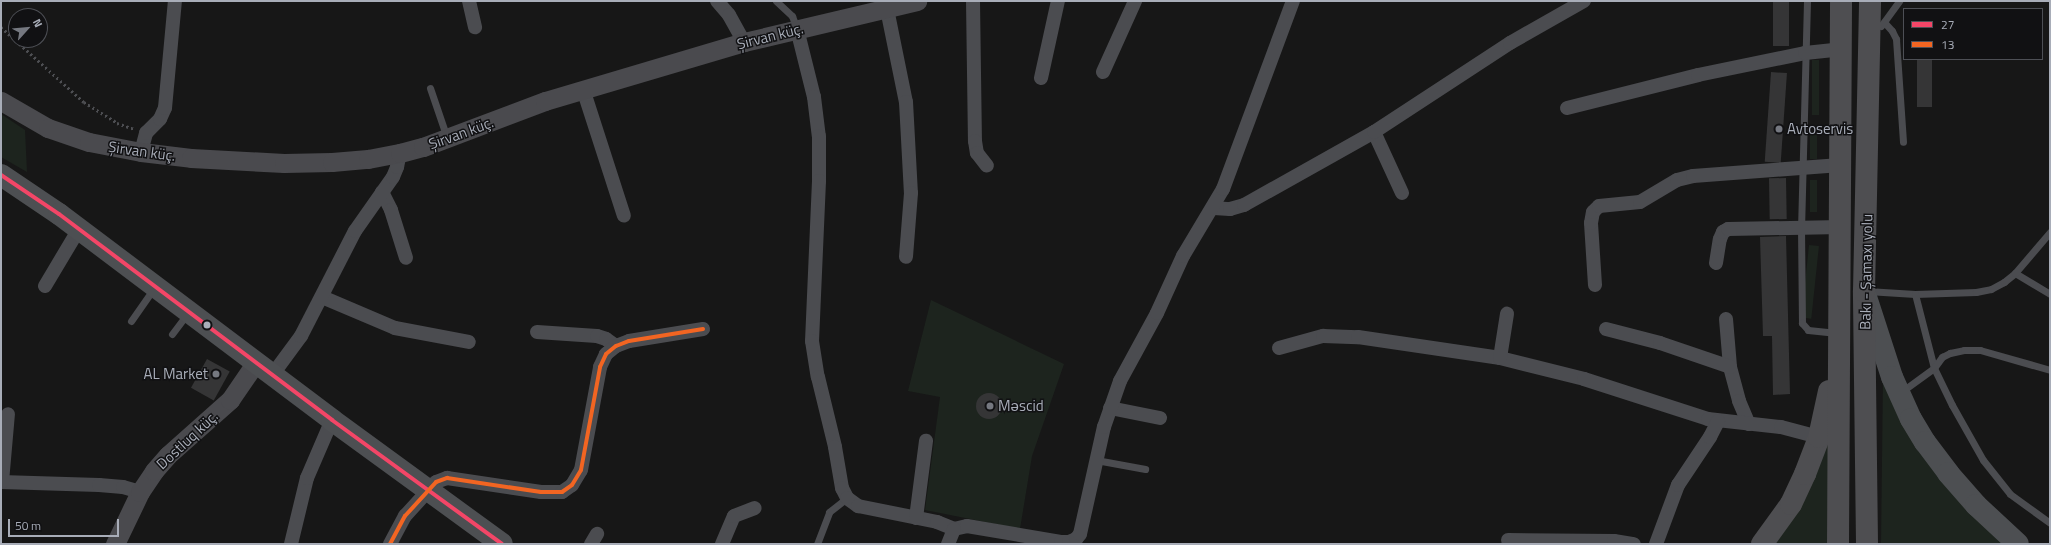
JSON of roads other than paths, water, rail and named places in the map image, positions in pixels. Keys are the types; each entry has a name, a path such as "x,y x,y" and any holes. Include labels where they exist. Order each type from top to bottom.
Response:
{"highway":[{"name":"Bakı - Şamaxı yolu","path":"1838,544 1841,1"},
{"name":"Bakı - Şamaxı yolu","path":"1867,544 1864,291 1871,40 1870,1"},
{"path":"1762,544 1791,504 1819,437 1839,333"}],"main road":[{"path":"1,175 79,229 427,491 502,544"},
{"path":"1864,291 1892,377 1925,442 1948,473 1976,506 2018,544"}],"street":[{"path":"141,152 146,133 160,120 165,108 175,1"},
{"path":"469,1 474,27"},
{"path":"717,1 737,28 744,42"},
{"name":"Şirvan küç.","path":"1,101 48,128 89,142 141,152 191,158 284,163 332,162 400,154 583,89 744,42 886,5 917,1"},
{"path":"972,1 975,141 977,153 987,166"},
{"path":"1041,78 1058,1"},
{"path":"1103,72 1135,1"},
{"path":"797,29 814,97 819,136 819,181 812,341 818,377 835,447 842,488 847,498 858,506 870,510 937,522 954,529 967,526 1061,542 1077,542 1084,520 1096,460 1110,408 1120,381 1157,313 1183,256 1214,208 1223,190 1293,1"},
{"path":"1214,208 1230,208 1244,205 1374,132 1510,43 1584,1"},
{"path":"886,5 906,102 911,193 906,258"},
{"path":"1567,108 1698,75 1805,53 1841,49"},
{"path":"583,89 624,216"},
{"path":"1374,132 1402,193"},
{"path":"264,368 301,336 355,231 393,177 400,154"},
{"path":"1596,285 1591,223 1593,212 1599,206 1640,202 1677,180 1693,176 1841,165"},
{"path":"382,192 392,210 406,258"},
{"path":"1716,263 1720,239 1723,232 1728,229 1840,227"},
{"path":"45,286 79,229"},
{"path":"322,297 395,328 469,342"},
{"path":"1500,358 1507,314"},
{"path":"1726,319 1730,367 1739,401 1750,424"},
{"path":"390,544 405,516 436,482 447,478 541,492 562,492 572,485 581,470 600,367 606,354 616,346 629,341 703,329"},
{"path":"1606,329 1660,343 1730,367"},
{"path":"537,332 597,336 606,339 616,346"},
{"path":"1279,348 1323,336 1358,336 1500,358 1584,379 1718,421 1781,427 1819,437"},
{"name":"Dostluq küç.","path":"115,544 140,492 154,471 168,455 264,368"},
{"path":"1110,408 1160,418"},
{"path":"8,414 2,482 99,485 123,487 140,492"},
{"path":"291,544 307,478 332,420"},
{"path":"1656,544 1678,485 1710,437 1718,421"},
{"path":"916,518 926,441"},
{"path":"722,544 734,516 755,508"},
{"path":"948,544 954,529"},
{"path":"1508,540 1614,542 1634,544"}],"lane":[{"path":"776,1 792,16 797,29"},
{"path":"1807,1 1801,228 1802,323 1808,330 1839,333"},
{"path":"1871,40 1899,1"},
{"path":"1884,22 1892,31 1896,39 1903,142"},
{"path":"430,88 447,138"},
{"path":"1864,291 1915,294 1976,292 1990,289 2004,282 2015,273 2050,232"},
{"path":"2015,273 2050,294"},
{"path":"131,321 155,286"},
{"path":"1915,294 1934,368 1952,405 1983,460 2010,494 2050,523"},
{"path":"172,334 189,312"},
{"path":"1899,393 1934,368 1942,357 1950,353 1964,350 1980,350 2050,370"},
{"path":"1096,460 1145,469"},
{"path":"817,544 830,512 847,498"}],"place":[{"name":"Avtoservis","path":"1779,129"},
{"name":"AL Market","path":"216,374"},
{"name":"Məscid","path":"990,406"}]}
